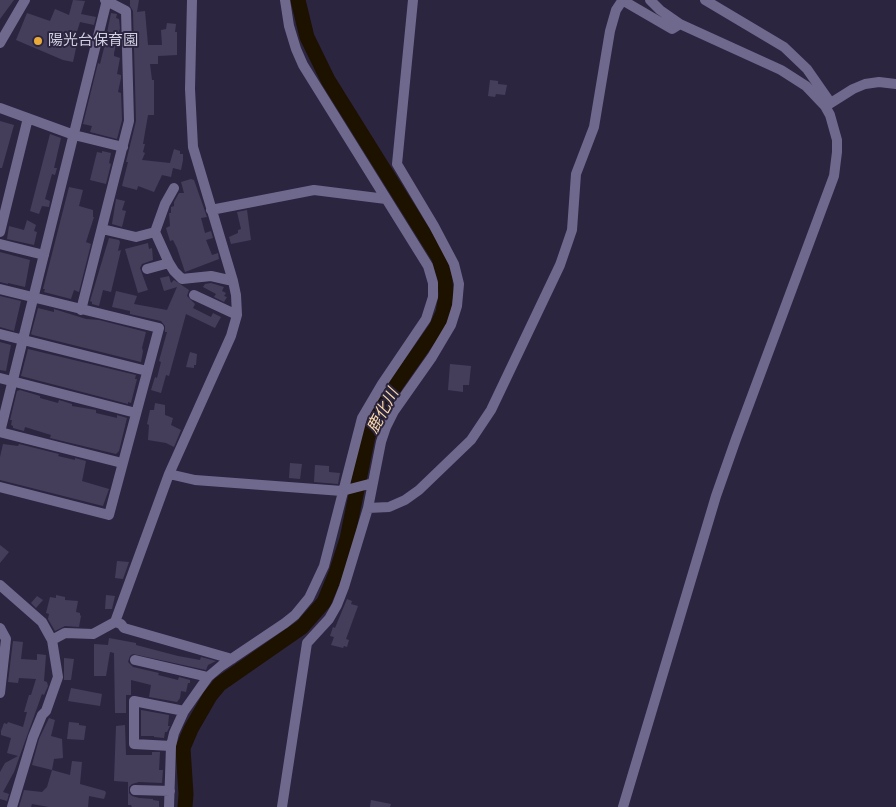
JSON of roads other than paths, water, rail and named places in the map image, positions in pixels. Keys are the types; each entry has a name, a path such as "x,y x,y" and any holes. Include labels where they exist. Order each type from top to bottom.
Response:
{"street":[{"path":"0,43 25,0"},
{"path":"82,310 130,121 126,12 107,0 0,432 122,463"},
{"path":"52,640 65,633 93,634 114,622 169,474 231,336 237,315 233,282 197,163 192,138 190,90 192,0"},
{"path":"169,807 171,746 174,733 184,711 208,677 290,619 309,598 324,566 362,418 382,384 426,319 433,296 433,283 428,266 303,65 294,42 285,0"},
{"path":"282,807 307,643 329,619 337,605 368,508 371,483 381,442 394,411 432,357 451,325 457,306 458,284 454,264 434,226 398,169 397,164 413,0"},
{"path":"368,508 389,507 406,500 419,490 471,440 491,410 560,265 572,230 576,174 594,127 610,31 616,10 622,0 672,29 680,24"},
{"path":"650,0 660,10 680,24 795,78 828,104"},
{"path":"623,807 716,496 834,176 836,164 837,140 828,104 807,69 784,46 705,0"},
{"path":"828,104 865,84 880,82 896,84"},
{"path":"0,108 74,135 123,147"},
{"path":"0,232 28,118"},
{"path":"174,188 165,204 155,232 169,263 182,279 211,276 233,282"},
{"path":"211,210 314,190 386,199"},
{"path":"102,229 136,237 155,232"},
{"path":"0,244 44,255"},
{"path":"147,269 169,263"},
{"path":"0,289 159,328 109,515 0,488"},
{"path":"194,296 237,315"},
{"path":"0,334 147,371"},
{"path":"0,378 136,412"},
{"path":"169,474 195,480 342,491 371,483"},
{"path":"0,585 42,622 52,640 58,676 33,737 12,807"},
{"path":"114,622 121,624 124,628 232,659"},
{"path":"0,628 6,639 0,693"},
{"path":"135,660 208,677"},
{"path":"171,746 134,744 134,701 184,711"},
{"path":"135,790 170,791"}],"waterway":[{"name":"鹿化川","path":"185,807 183,748 191,729 210,696 220,684 302,627 324,602 347,539 368,436 376,418 396,385 436,328 443,313 446,295 445,279 439,258 328,80 307,37 298,0"}],"place":[{"name":"陽光台保育園","path":"38,41"}]}
